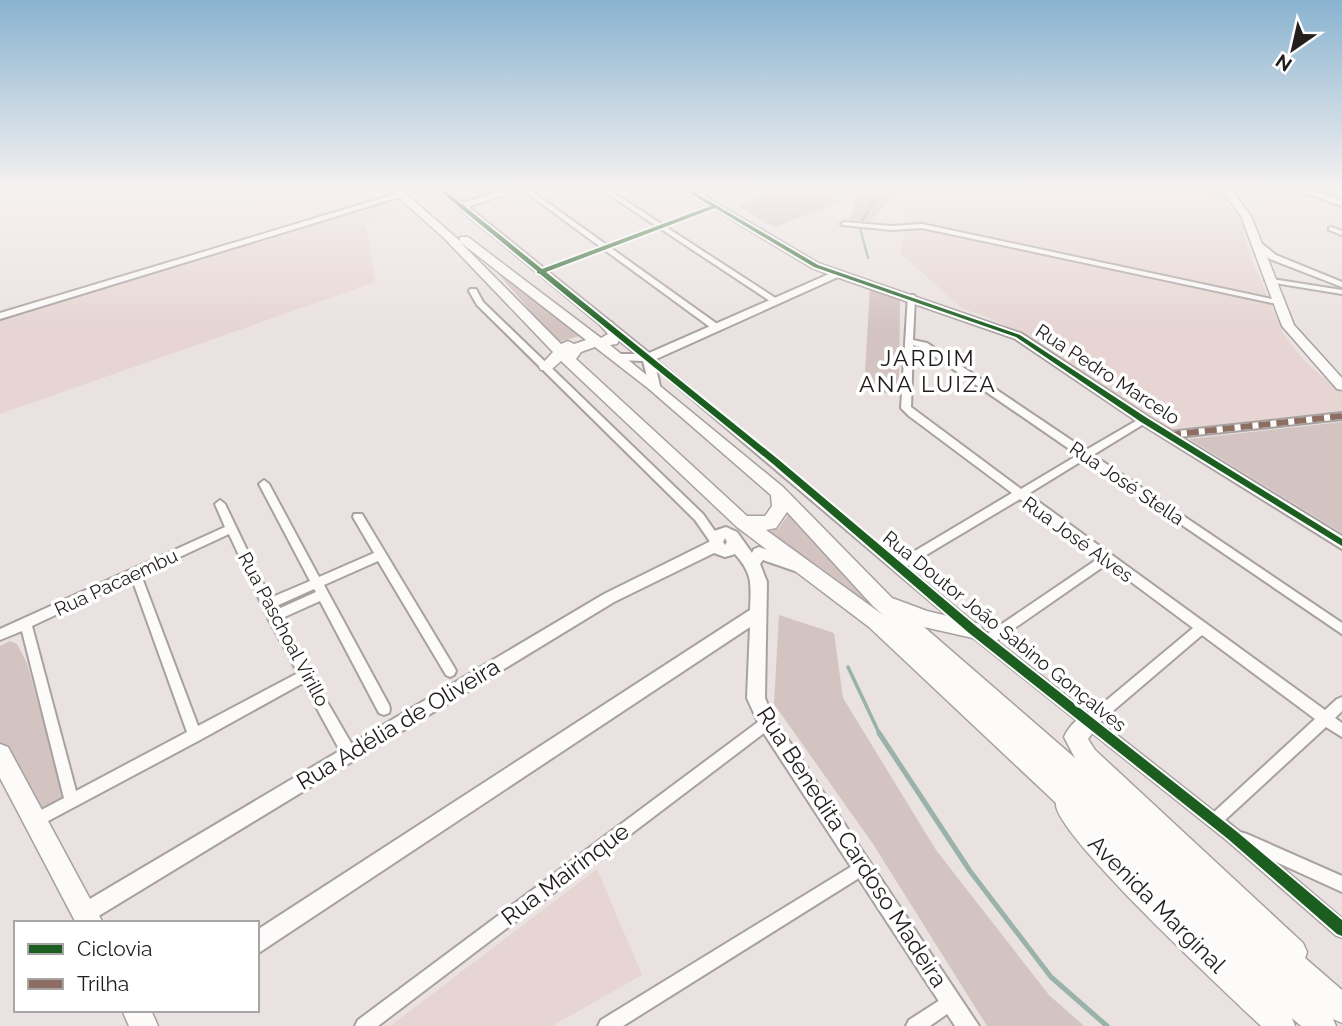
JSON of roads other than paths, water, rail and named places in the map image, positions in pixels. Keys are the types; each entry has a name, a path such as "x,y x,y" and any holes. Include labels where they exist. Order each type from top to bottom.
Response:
{"main road":[{"path":"448,236 564,356 743,522 876,621 1040,774 1322,1026"},
{"path":"459,236 594,341 617,356 651,371 781,496 880,600 1342,1009"},
{"path":"1254,236 1288,326 1342,386"},
{"path":"546,367 594,341 612,341 615,337 607,324"},
{"path":"743,522 770,523 781,507 781,496"},
{"path":"880,600 925,619 980,635"},
{"path":"1089,723 1075,737 1087,758 1249,908 1342,1003"},
{"path":"0,755 88,918"},
{"name":"Avenida Marginal","path":"1040,774 1098,850 1281,1026"}],"street":[{"path":"0,316 254,236"},
{"path":"500,236 607,324 651,371"},
{"path":"588,236 717,328"},
{"path":"676,236 776,301"},
{"name":"Rua Pedro Marcelo","path":"766,236 817,266 837,274 911,297 1018,336 1144,420 1342,543"},
{"path":"968,236 1277,302"},
{"path":"1258,245 1273,257 1342,285"},
{"path":"1264,267 1279,265 1311,272"},
{"path":"651,371 717,328 837,274"},
{"path":"1269,280 1342,292"},
{"name":"Rua Benedita Cardoso Madeira","path":"473,291 480,303 699,517 722,543 753,564 761,595 758,613 760,630 756,698 766,723 968,1026"},
{"name":"Rua José Alves","path":"911,297 906,408 1105,559 1342,732"},
{"name":"Rua José Stella","path":"909,341 924,345 1342,629"},
{"path":"617,356 651,371"},
{"path":"651,371 651,368 664,370"},
{"name":"Rua Doutor João Sabino Gonçalves","path":"664,370 897,567 1232,835 1342,929"},
{"path":"1169,435 1342,416"},
{"path":"897,567 1144,420"},
{"path":"264,484 384,709"},
{"name":"Rua Paschoal Virillo","path":"220,503 270,611 349,753"},
{"path":"358,517 450,671"},
{"name":"Rua Pacaembu","path":"0,635 232,528"},
{"name":"Rua Adélia de Oliveira","path":"88,918 349,753 608,598 722,543"},
{"path":"753,564 754,557 765,553 814,573"},
{"path":"270,611 381,555"},
{"path":"980,635 1105,559"},
{"path":"135,573 195,736"},
{"path":"259,942 758,613"},
{"path":"26,624 72,802"},
{"path":"1089,723 1202,628"},
{"path":"35,821 307,674"},
{"path":"1214,821 1342,704"},
{"name":"Rua Mairinque","path":"364,1026 766,723"},
{"path":"1232,835 1342,884"},
{"path":"607,1026 862,868"},
{"path":"915,1026 951,1001"}],"waterway":[{"path":"862,236 868,258"},
{"path":"848,667 879,733"},
{"path":"879,733 970,871 1051,977 1107,1026"}],"district":[{"name":"JARDIM ANA LUIZA","path":"928,371"}]}
